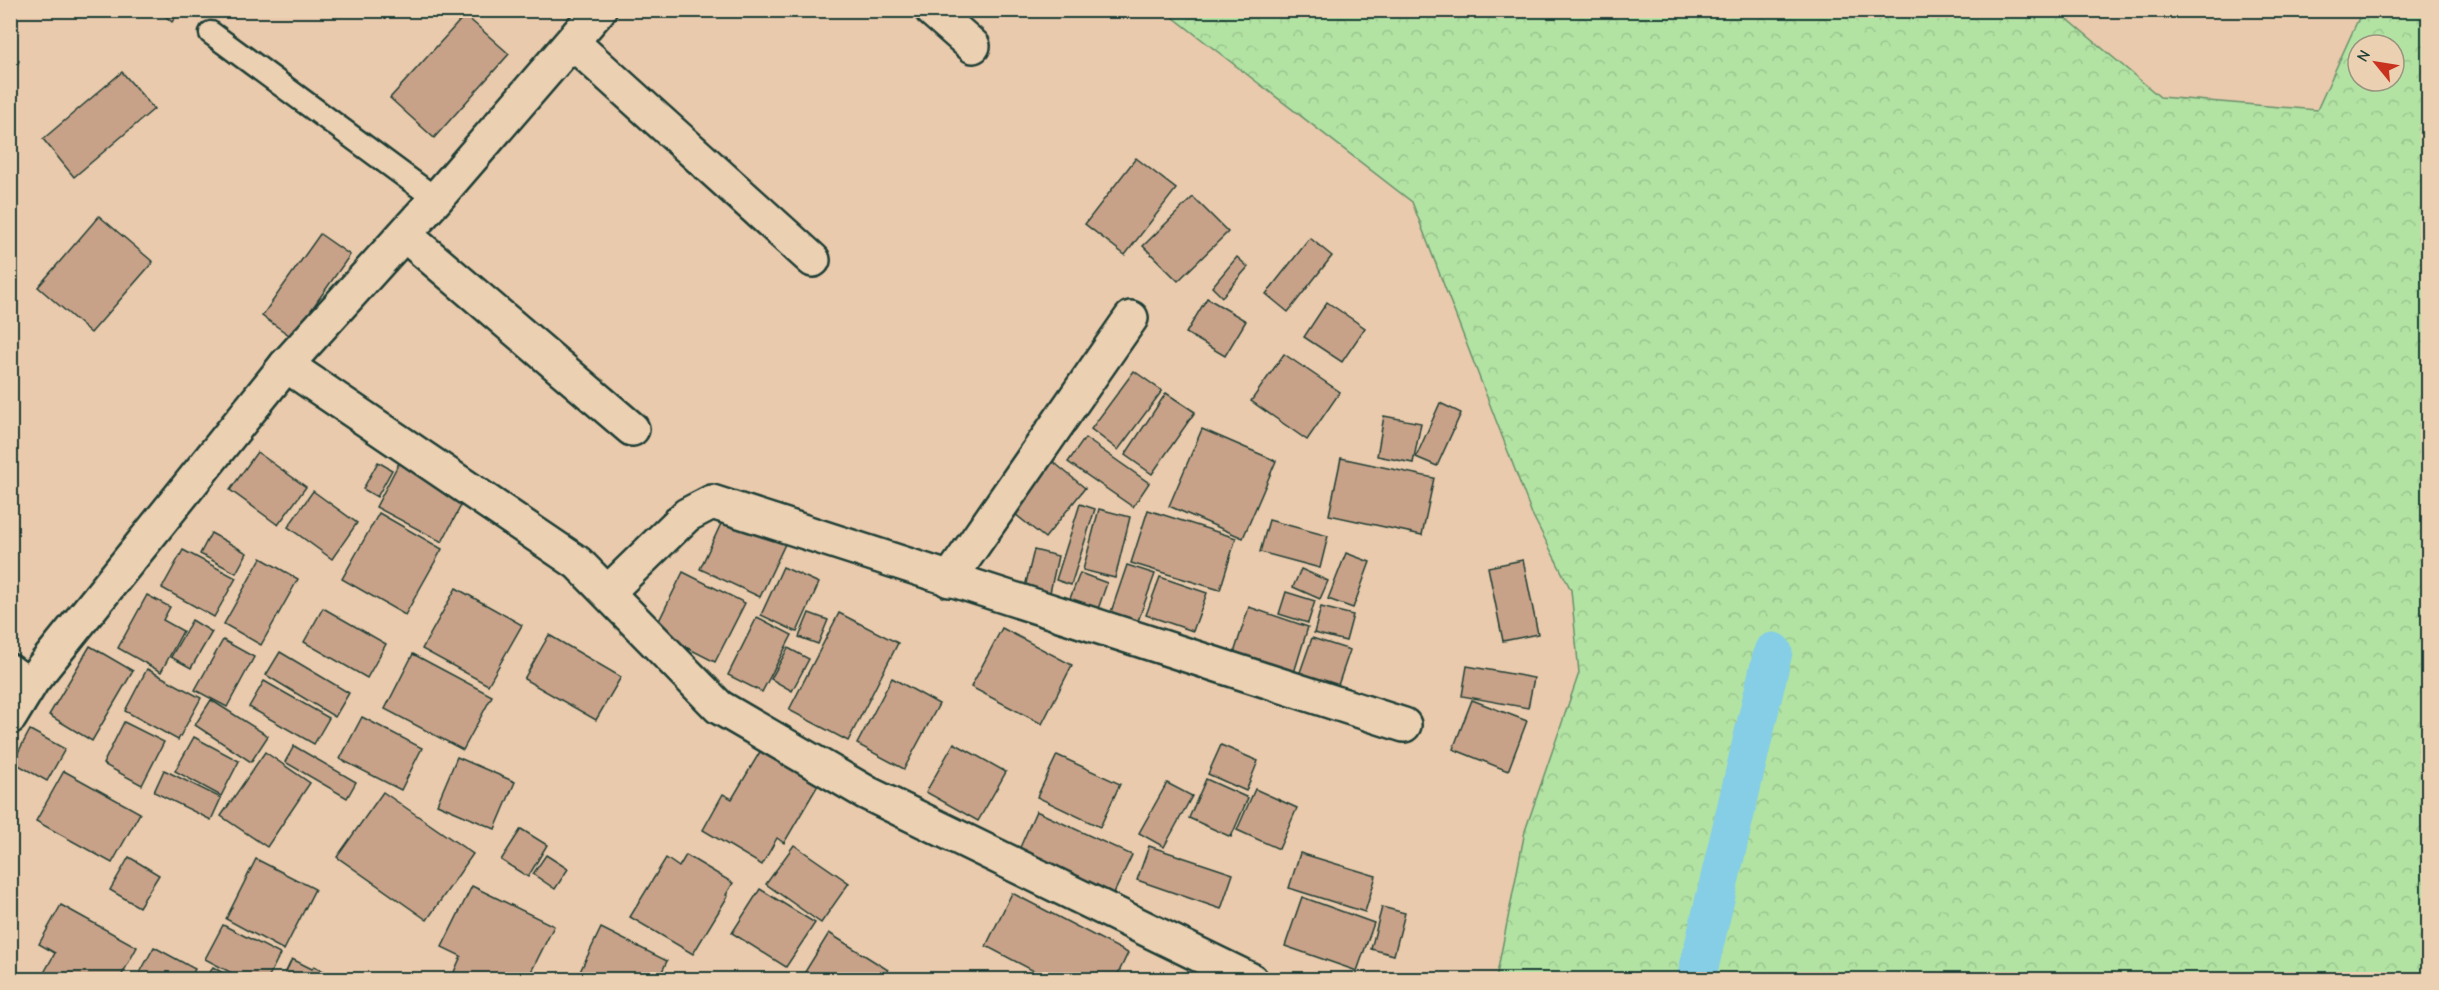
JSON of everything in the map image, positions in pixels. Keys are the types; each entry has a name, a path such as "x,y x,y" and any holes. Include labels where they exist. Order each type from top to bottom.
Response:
{"street":[{"path":"10,717 21,673 286,365 405,235 599,10"},
{"path":"932,10 972,46"},
{"path":"572,42 813,260"},
{"path":"405,235 632,429"},
{"path":"950,580 1131,318"},
{"path":"286,365 578,563 719,708 867,793 1251,980"},
{"path":"608,592 687,515 712,502 1404,725"}],"lane":[{"path":"211,33 436,199"}],"green space":[{"path":"1165,11 2058,11 2160,97 2317,110 2346,46 2346,93 2406,93 2406,33 2352,33 2362,11 2428,11 2428,979 1496,979 1525,831 1579,673 1571,590 1532,514 1412,202"}],"building":[{"path":"158,10 181,10 172,22"},
{"path":"465,15 509,54 434,138 390,98"},
{"path":"10,57 19,61 10,81"},
{"path":"122,72 154,109 74,177 43,139"},
{"path":"1136,158 1176,189 1125,255 1085,224"},
{"path":"1193,197 1228,232 1178,281 1143,246"},
{"path":"99,216 153,262 91,333 38,287"},
{"path":"320,234 350,255 292,337 262,316"},
{"path":"1310,238 1332,256 1288,312 1266,294"},
{"path":"1237,257 1248,267 1222,297 1212,287"},
{"path":"1207,298 1246,321 1225,356 1186,333"},
{"path":"1327,302 1365,328 1342,362 1304,337"},
{"path":"1284,354 1340,392 1307,440 1251,401"},
{"path":"1134,371 1162,391 1118,450 1091,429"},
{"path":"1166,393 1195,412 1152,474 1125,455"},
{"path":"1440,403 1461,413 1437,466 1416,457"},
{"path":"1384,416 1421,423 1413,463 1377,456"},
{"path":"1202,429 1276,461 1243,538 1169,506"},
{"path":"1085,438 1149,483 1133,507 1068,462"},
{"path":"257,452 306,487 278,525 230,490"},
{"path":"1341,458 1434,478 1422,535 1329,515"},
{"path":"401,459 467,494 442,542 376,507"},
{"path":"1051,460 1085,488 1045,538 1010,510"},
{"path":"378,462 392,470 377,497 363,489"},
{"path":"313,491 357,523 332,559 288,527"},
{"path":"1080,504 1095,509 1071,585 1056,580"},
{"path":"1099,509 1130,517 1115,578 1083,570"},
{"path":"1148,510 1236,538 1220,590 1131,563"},
{"path":"379,513 442,549 405,615 342,579"},
{"path":"725,515 785,544 760,597 700,569"},
{"path":"1269,520 1328,536 1320,568 1260,552"},
{"path":"211,533 247,553 236,573 200,554"},
{"path":"183,550 236,578 214,617 162,588"},
{"path":"1034,550 1058,556 1049,597 1024,591"},
{"path":"1346,553 1370,562 1353,608 1328,599"},
{"path":"261,558 298,579 261,645 224,624"},
{"path":"1523,560 1538,634 1503,641 1488,567"},
{"path":"1127,565 1155,574 1138,621 1111,612"},
{"path":"783,567 819,583 797,632 761,615"},
{"path":"1301,569 1328,581 1320,599 1293,587"},
{"path":"683,572 745,603 715,662 654,631"},
{"path":"1080,573 1107,583 1097,612 1069,601"},
{"path":"1160,577 1207,593 1193,631 1146,615"},
{"path":"456,588 522,625 488,685 422,649"},
{"path":"1286,592 1315,601 1308,623 1279,614"},
{"path":"147,595 170,607 163,620 183,631 161,672 118,648"},
{"path":"1249,607 1308,627 1293,676 1233,656"},
{"path":"1321,607 1353,615 1346,641 1314,633"},
{"path":"323,608 386,644 367,678 304,642"},
{"path":"809,613 828,620 818,644 799,637"},
{"path":"839,613 898,643 848,741 789,710"},
{"path":"757,617 792,635 762,692 728,675"},
{"path":"192,620 212,632 191,668 171,657"},
{"path":"1002,628 1072,665 1042,724 971,687"},
{"path":"549,635 621,677 596,720 524,679"},
{"path":"1312,638 1350,650 1336,691 1298,678"},
{"path":"223,640 254,657 227,707 195,690"},
{"path":"90,646 133,671 92,741 49,715"},
{"path":"788,648 809,659 792,691 771,679"},
{"path":"280,652 349,693 335,717 266,675"},
{"path":"413,654 492,696 463,750 385,709"},
{"path":"1467,666 1534,678 1528,708 1462,696"},
{"path":"147,669 201,698 178,740 125,711"},
{"path":"892,678 939,704 904,769 857,744"},
{"path":"264,681 329,718 314,744 249,707"},
{"path":"211,700 268,736 251,762 195,725"},
{"path":"1472,700 1527,721 1508,771 1453,749"},
{"path":"362,717 422,748 401,790 340,759"},
{"path":"124,722 164,742 142,785 103,764"},
{"path":"30,730 65,749 47,781 13,762"},
{"path":"194,737 239,761 221,796 175,771"},
{"path":"954,743 1006,772 978,821 926,792"},
{"path":"764,745 821,780 784,843 777,838 762,865 703,830 723,794 732,799"},
{"path":"1221,745 1258,761 1246,791 1208,774"},
{"path":"294,746 356,782 347,798 285,762"},
{"path":"265,752 310,783 267,847 221,816"},
{"path":"1057,755 1120,784 1100,827 1037,797"},
{"path":"457,757 515,782 495,829 437,804"},
{"path":"164,770 221,798 211,820 154,792"},
{"path":"64,771 140,813 112,863 36,821"},
{"path":"1206,779 1248,798 1231,837 1189,818"},
{"path":"1167,783 1192,796 1164,847 1139,833"},
{"path":"1255,789 1297,808 1279,849 1237,830"},
{"path":"383,792 473,854 427,920 337,857"},
{"path":"1036,811 1132,855 1113,895 1018,852"},
{"path":"521,829 547,845 528,877 501,860"},
{"path":"794,845 849,883 821,923 766,884"},
{"path":"1149,846 1233,874 1221,909 1137,880"},
{"path":"1300,853 1376,876 1365,912 1289,888"},
{"path":"546,855 568,869 555,889 533,874"},
{"path":"686,855 733,883 726,895 728,896 693,954 630,917 666,858 679,867"},
{"path":"129,857 159,875 139,907 110,890"},
{"path":"256,859 315,889 284,950 226,919"},
{"path":"472,886 554,926 527,980 469,980 454,972 461,956 442,947"},
{"path":"760,889 815,923 786,967 732,933"},
{"path":"1012,893 1128,953 1115,980 1033,980 1036,972 986,946"},
{"path":"1302,897 1374,923 1357,971 1285,946"},
{"path":"61,905 137,947 119,980 40,980 55,953 39,944"},
{"path":"1382,907 1405,913 1394,955 1371,949"},
{"path":"223,925 280,954 267,980 245,980 205,959"},
{"path":"601,928 667,961 658,980 576,980"},
{"path":"829,933 888,970 882,980 800,980"},
{"path":"154,947 195,969 189,980 136,980"},
{"path":"292,959 312,969 314,966 340,980 282,980"},
{"path":"213,967 234,980 206,980"}],"waterway":[{"path":"1696,980 1773,652"}]}
